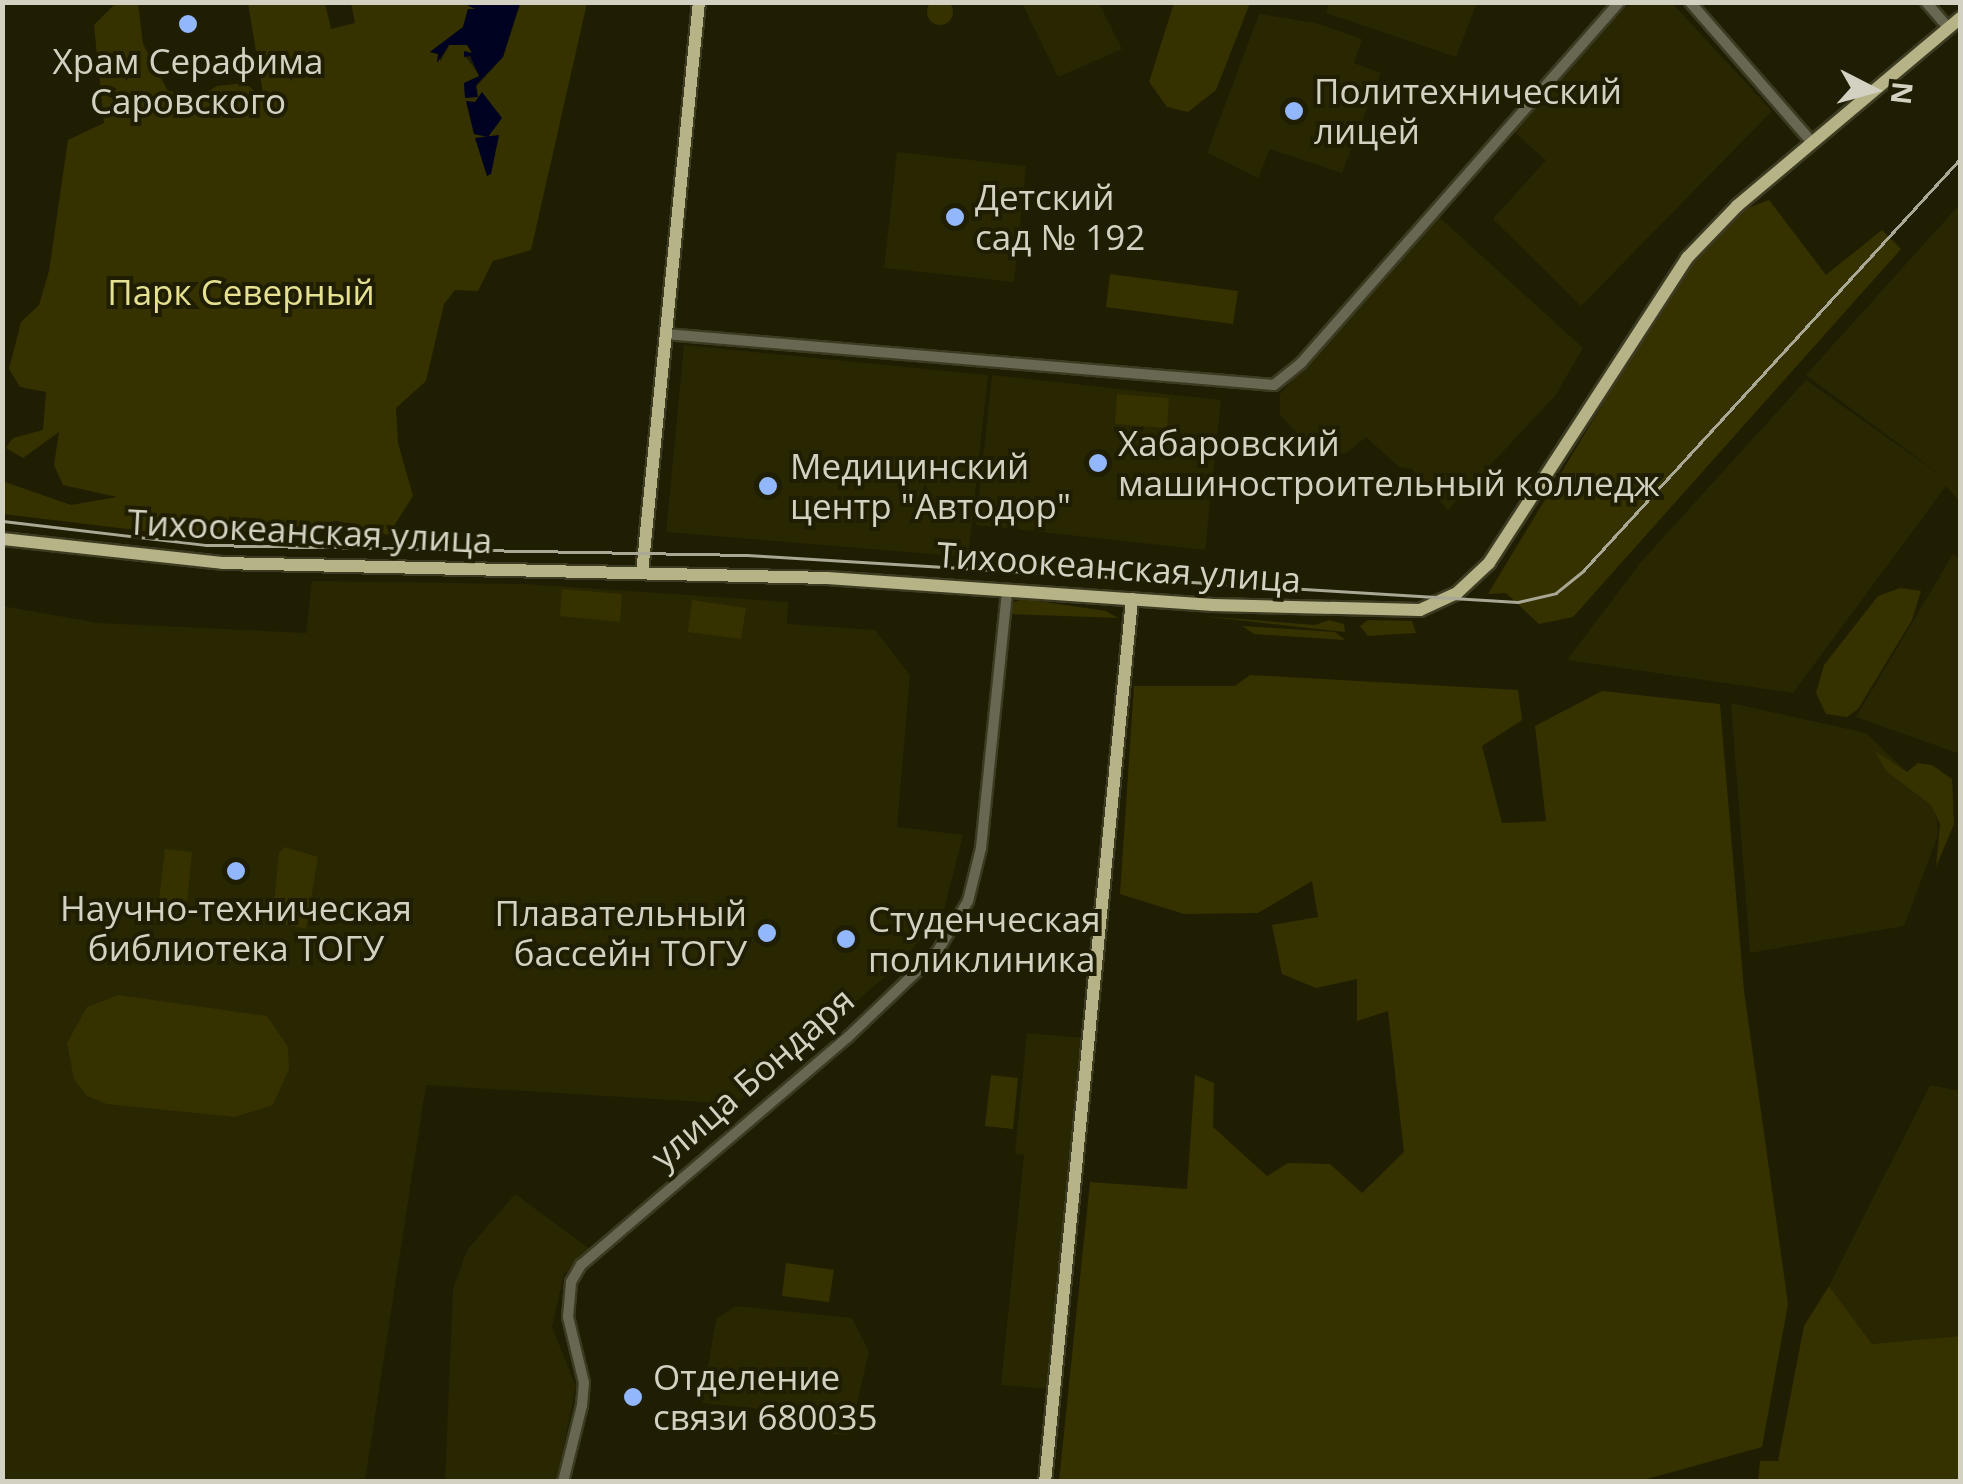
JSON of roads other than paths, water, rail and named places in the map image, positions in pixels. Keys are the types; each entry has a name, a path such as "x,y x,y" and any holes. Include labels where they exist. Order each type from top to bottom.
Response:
{"main road":[{"path":"642,573 699,2"},
{"name":"Тихоокеанская улица","path":"2,539 223,563 642,573 1392,613 1448,599 1505,542 1688,258 1811,141 1960,18"},
{"path":"1045,1482 1132,599"}],"street":[{"path":"665,334 1274,385 1302,362 1619,2"},
{"path":"1690,2 1811,141"},
{"path":"1926,2 1946,26"},
{"name":"улица Бондаря","path":"564,1482 584,1383 568,1317 571,1282 581,1265 854,1032 937,952 968,901 981,848 1007,590"}],"water":[{"path":"520,2 503,57 476,85 478,97 465,98 464,83 479,76 470,56 464,57 464,51 472,53 467,45 449,45 437,63 438,54 430,52 463,27 468,9 475,9 463,3"},
{"path":"482,92 502,118 488,137 474,134 466,101 475,102"},
{"path":"499,135 491,174 487,176 475,138"}],"tram line":[{"path":"2,521 206,545 747,555 1518,602 1556,593 1584,570 1960,159"}],"place":[{"name":"Храм Серафима Саровского","path":"188,24"},
{"name":"Политехнический лицей","path":"1294,111"},
{"name":"Детский сад № 192","path":"955,217"},
{"name":"Хабаровский машиностроительный колледж","path":"1098,463"},
{"name":"Медицинский центр \"Автодор\"","path":"768,486"},
{"name":"Научно-техническая библиотека ТОГУ","path":"236,871"},
{"name":"Плавательный бассейн ТОГУ","path":"767,933"},
{"name":"Студенческая поликлиника","path":"846,939"},
{"name":"Отделение связи 680035","path":"633,1397"}],"park label":[{"name":"Парк Северный","path":"241,292"}]}
